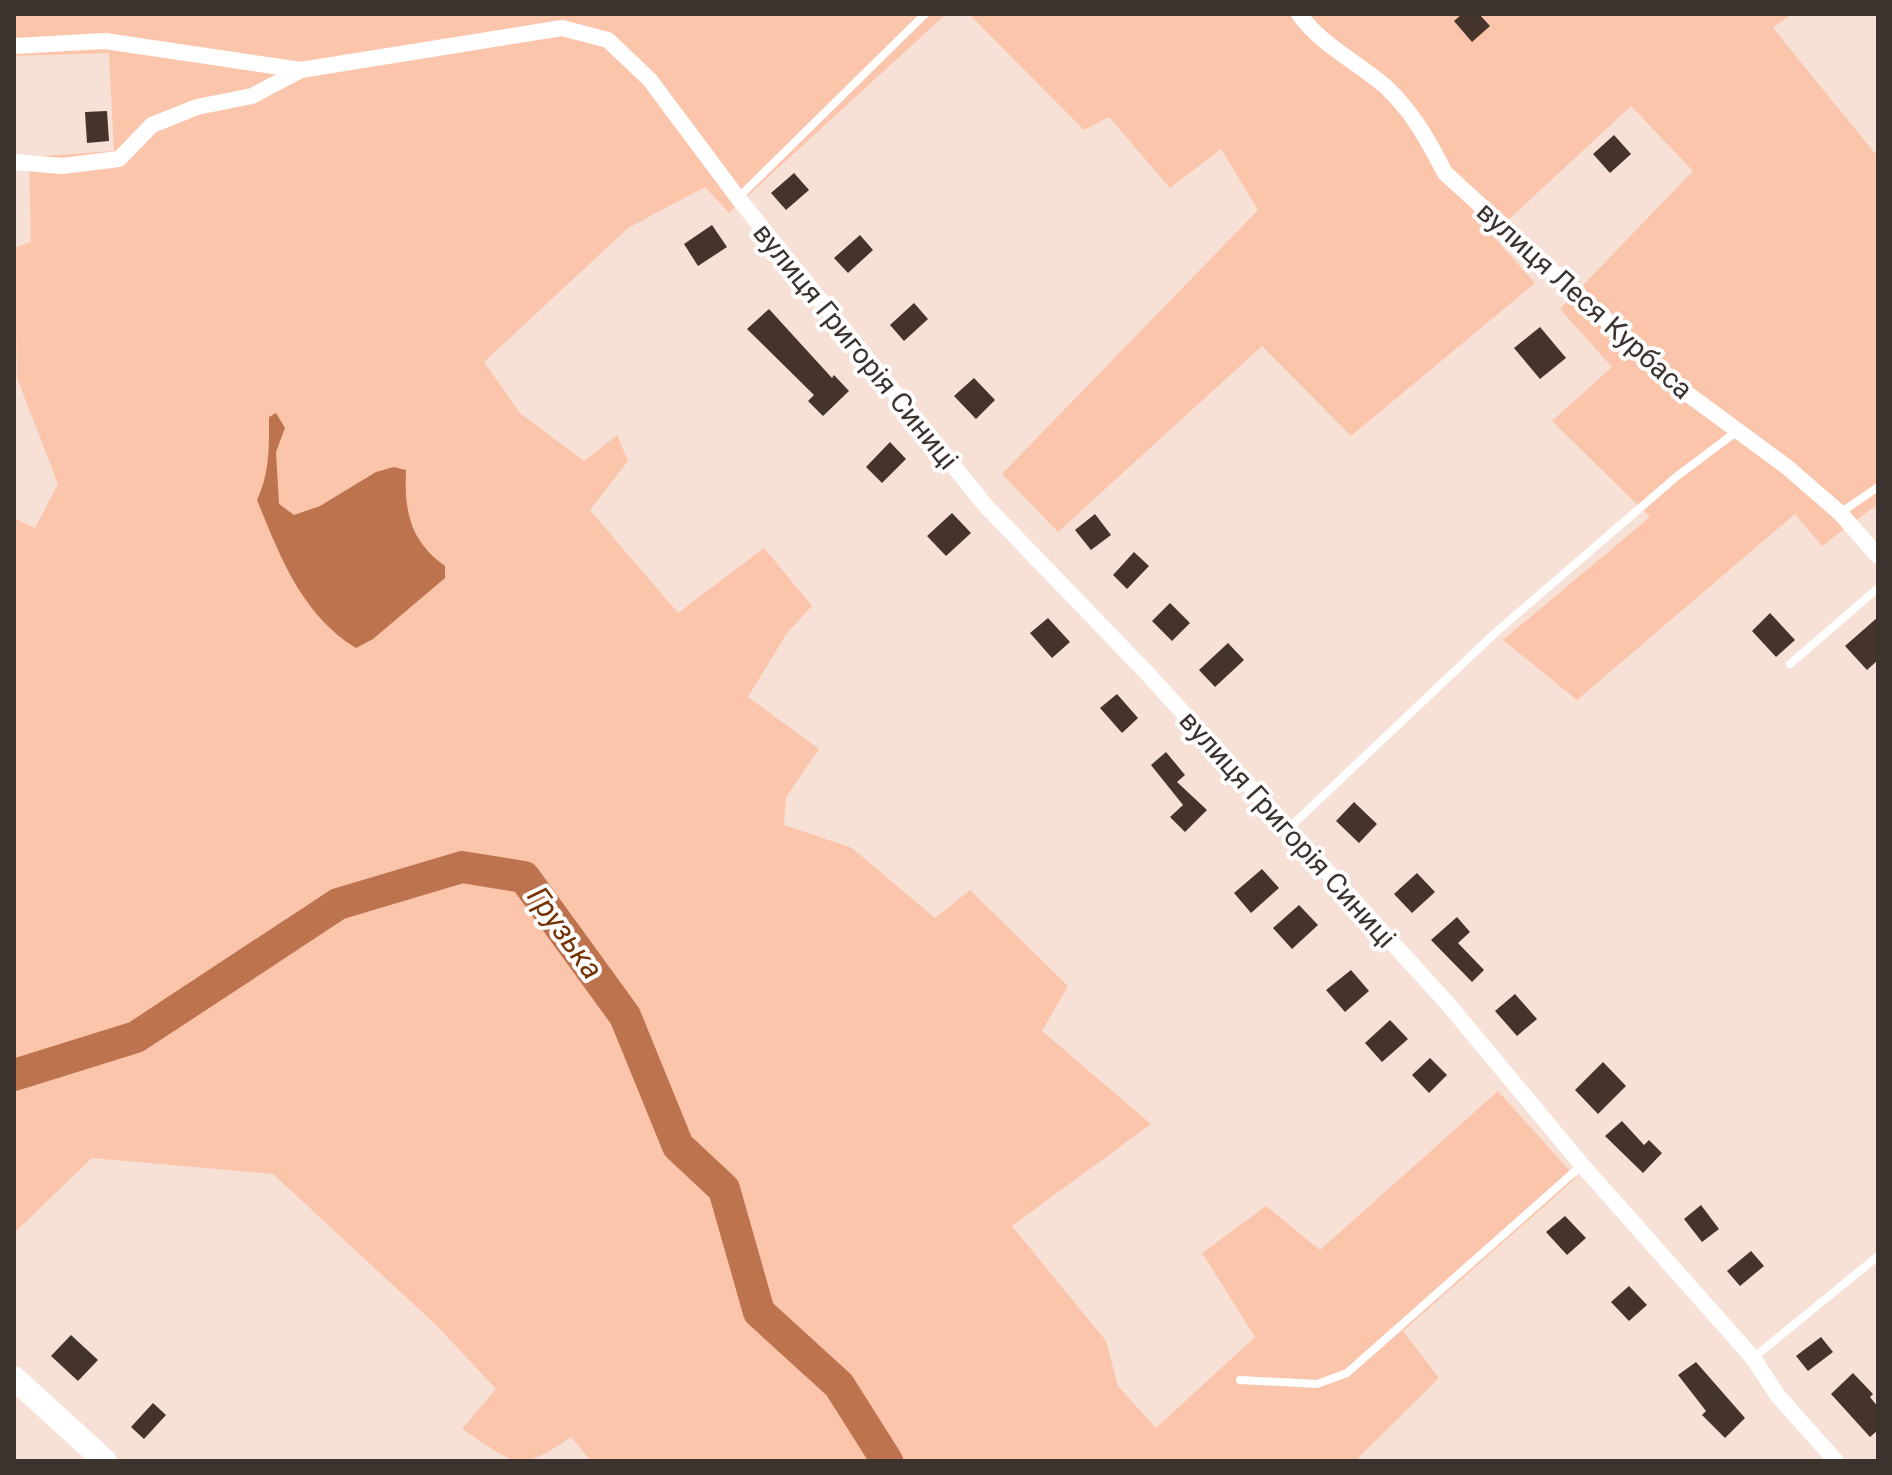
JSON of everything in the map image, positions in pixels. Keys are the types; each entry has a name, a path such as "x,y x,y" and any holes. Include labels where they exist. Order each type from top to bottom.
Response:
{"street":[{"name":"вулиця Леся Курбаса","path":"1298,14 1310,28 1385,87 1421,125 1445,173 1685,392 1787,467 1840,513 1878,556"},
{"name":"вулиця Григорія Синиці","path":"301,70 562,28 608,40 650,80 738,198 985,505 1146,672 1448,1004 1582,1165 1753,1358 1778,1396 1836,1461"},
{"path":"14,46 105,41 301,70"},
{"path":"14,162 62,166 119,159 152,125 197,107 252,96 301,70"},
{"path":"14,1378 105,1461"}],"lane":[{"path":"738,198 925,14"},
{"path":"1287,830 1495,633 1676,477 1736,432"},
{"path":"1840,513 1878,487"},
{"path":"1790,664 1878,588"},
{"path":"1240,1380 1317,1384 1347,1373 1582,1165"},
{"path":"1753,1358 1878,1256"}],"shaded area":[{"path":"14,14 946,14 729,213 705,187 628,228 484,362 520,413 584,461 617,435 628,461 590,510 678,613 764,548 812,606 787,633 748,697 819,749 786,797 784,825 852,848 935,918 970,890 1068,986 1042,1031 1151,1124 1012,1226 1106,1341 1118,1386 1156,1428 1255,1337 1202,1253 1266,1206 1320,1250 1498,1091 1576,1178 1403,1331 1439,1378 1355,1461 591,1461 571,1437 538,1457 516,1460 462,1429 496,1389 436,1325 273,1174 92,1158 14,1233 14,518 35,528 58,484 17,378 14,248 31,242 29,157 114,151 109,53 14,56"},
{"path":"969,14 1792,14 1773,28 1878,157 1878,504 1822,546 1795,514 1577,700 1503,640 1650,517 1552,421 1612,367 1560,309 1693,171 1631,106 1492,235 1535,283 1351,436 1262,346 1058,532 1002,474 1258,210 1221,149 1170,188 1109,117 1084,130"},
{"path":"276,413 285,428 276,452 279,504 294,515 320,506 376,472 394,467 406,470 406,499 412,524 424,546 445,566 445,578 373,639 356,648 321,618 294,582 257,500 267,469 269,417"}],"building":[{"path":"1462,14 1479,14 1490,26 1472,42 1454,21"},
{"path":"107,111 109,141 87,143 85,112"},
{"path":"1614,135 1631,154 1610,173 1593,154"},
{"path":"794,173 809,190 786,210 771,193"},
{"path":"712,225 727,247 698,266 684,244"},
{"path":"860,235 873,250 848,273 834,258"},
{"path":"914,303 928,319 904,341 890,325"},
{"path":"769,309 832,378 834,375 849,391 823,416 808,401 814,395 747,329"},
{"path":"1540,327 1566,358 1540,379 1514,348"},
{"path":"974,378 995,400 976,419 954,396"},
{"path":"890,442 906,459 882,483 866,467"},
{"path":"952,513 971,533 946,556 927,536"},
{"path":"1095,514 1111,535 1091,550 1075,530"},
{"path":"1134,552 1149,566 1127,589 1113,575"},
{"path":"1170,603 1190,623 1172,641 1152,621"},
{"path":"1770,613 1795,640 1776,657 1752,631"},
{"path":"1878,617 1878,660 1867,670 1845,646"},
{"path":"1048,618 1070,642 1052,658 1030,633"},
{"path":"1228,643 1244,660 1215,687 1199,670"},
{"path":"1117,694 1138,718 1122,733 1100,708"},
{"path":"1166,752 1185,775 1177,782 1207,810 1185,832 1170,817 1183,805 1151,765"},
{"path":"1354,802 1377,824 1359,843 1336,821"},
{"path":"1262,869 1279,888 1251,913 1234,893"},
{"path":"1417,873 1435,892 1412,913 1394,894"},
{"path":"1299,905 1318,925 1292,949 1273,928"},
{"path":"1457,917 1470,932 1458,943 1484,970 1472,982 1431,940"},
{"path":"1351,970 1369,991 1345,1012 1326,990"},
{"path":"1515,994 1537,1019 1517,1036 1495,1011"},
{"path":"1390,1020 1408,1039 1382,1062 1365,1043"},
{"path":"1430,1058 1447,1075 1429,1093 1412,1075"},
{"path":"1603,1062 1626,1086 1598,1114 1575,1090"},
{"path":"1622,1121 1644,1145 1649,1140 1662,1153 1643,1173 1605,1136"},
{"path":"1701,1205 1719,1229 1702,1242 1684,1219"},
{"path":"1565,1216 1586,1238 1567,1255 1546,1232"},
{"path":"1751,1251 1764,1266 1740,1286 1727,1271"},
{"path":"1629,1286 1647,1305 1629,1321 1611,1302"},
{"path":"71,1335 98,1360 78,1381 51,1356"},
{"path":"1821,1337 1833,1352 1808,1371 1796,1356"},
{"path":"1696,1362 1745,1418 1725,1438 1702,1415 1706,1411 1678,1375"},
{"path":"1853,1373 1873,1394 1870,1397 1878,1407 1878,1430 1870,1437 1831,1394"},
{"path":"153,1403 166,1415 144,1439 131,1427"}],"waterway":[{"name":"Грузька","path":"14,1075 136,1037 338,904 462,867 524,877 625,1016 678,1146 724,1189 759,1312 839,1385 887,1461"}]}
